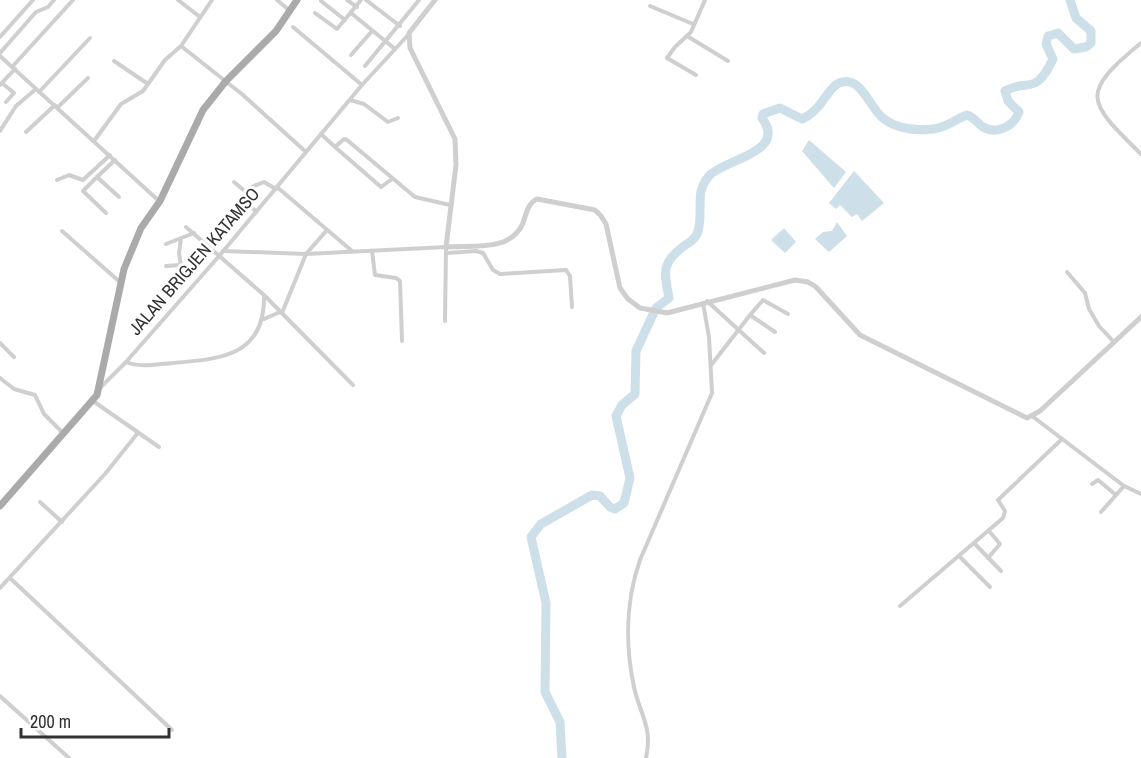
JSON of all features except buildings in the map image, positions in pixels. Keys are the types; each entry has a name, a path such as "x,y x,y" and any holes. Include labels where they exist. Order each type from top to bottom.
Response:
{"main road":[{"path":"94,398 121,283 134,242 160,201 199,117 226,81 276,31 297,0"},
{"name":"JALAN BRIGJEN KATAMSO","path":"1,504 94,398"}],"street":[{"path":"0,36 33,0"},
{"path":"54,0 48,7 35,13 0,54 160,201"},
{"path":"6,102 14,93 1,84 73,0"},
{"path":"178,0 200,17"},
{"path":"94,141 121,104 140,93 170,54 181,46 212,0"},
{"path":"277,0 290,11"},
{"path":"347,0 357,7"},
{"path":"315,13 336,28 361,0"},
{"path":"366,0 400,26"},
{"path":"365,66 387,42 419,0"},
{"path":"435,0 409,33 411,54 455,139 456,165 446,250 445,321"},
{"path":"696,75 667,59 675,47 687,36 705,0"},
{"path":"321,1 345,20"},
{"path":"650,6 693,24"},
{"path":"351,13 395,49"},
{"path":"293,27 362,85"},
{"path":"351,55 372,31"},
{"name":"JALAN BRIGJEN KATAMSO","path":"94,398 110,376 126,362 222,253 362,85 409,33"},
{"path":"687,36 728,61"},
{"path":"0,131 16,106 38,91 90,38"},
{"path":"1141,42 1110,68 1101,82 1096,101 1101,112 1141,154"},
{"path":"181,46 226,81 306,152"},
{"path":"114,61 148,84"},
{"path":"26,132 88,78"},
{"path":"350,100 364,104 388,122 398,118"},
{"path":"321,134 381,187 392,179"},
{"path":"335,147 344,139 347,140 416,197 450,205"},
{"path":"57,180 69,175 83,180 110,155"},
{"path":"106,213 83,191 115,160"},
{"path":"97,177 119,197"},
{"path":"234,182 247,193"},
{"path":"256,212 248,204 247,193 249,188 260,182 276,188 352,252"},
{"path":"446,250 511,240 519,232 531,203 537,199 595,210 604,220 620,288 628,299 640,308 667,313 786,281 808,282 816,287 860,335 1022,416 1032,416 1124,486 1141,494"},
{"path":"186,227 222,253 353,385"},
{"path":"263,320 281,312 306,254 327,230"},
{"path":"62,231 121,283"},
{"path":"166,244 194,233"},
{"path":"181,238 182,272"},
{"path":"222,253 306,254 446,250 483,253 494,272 566,270 570,276 572,307"},
{"path":"372,251 375,275 396,278 400,281 402,341"},
{"path":"166,266 180,265"},
{"path":"1067,272 1085,293 1089,309 1113,341"},
{"path":"126,362 138,366 228,356 249,343 263,320 264,295"},
{"path":"712,364 763,300 788,314"},
{"path":"704,302 764,353"},
{"path":"646,758 650,742 633,685 627,609 631,585 712,393 712,364 704,302"},
{"path":"750,315 775,332"},
{"path":"1032,416 1141,317"},
{"path":"0,343 14,357"},
{"path":"0,378 14,389 35,395 44,414 64,433"},
{"path":"94,398 137,434 159,447"},
{"path":"0,588 105,474 137,434"},
{"path":"900,606 989,531 1005,513 998,500 1062,439"},
{"path":"1092,484 1098,480 1116,495"},
{"path":"1101,512 1124,486"},
{"path":"40,502 62,522"},
{"path":"988,558 1000,544 989,531"},
{"path":"975,544 1001,571"},
{"path":"960,557 990,586"},
{"path":"10,578 172,730"},
{"path":"0,696 69,758"}],"water":[{"path":"809,140 846,172 834,188 802,151"},
{"path":"854,171 884,203 862,221 857,214 852,217 840,205 836,209 829,203"},
{"path":"837,222 847,236 829,252 815,239 823,232 832,231"},
{"path":"784,228 796,242 785,253 771,240"}],"waterway":[{"path":"562,758 560,722 545,692 546,603 531,537 541,524 592,495 600,496 615,509 624,503 630,478 616,416 622,405 635,394 636,351 656,308 669,298 665,275 668,263 697,234 700,197 704,183 717,170 761,147 767,139 768,130 762,118 763,114 780,108 802,119 815,110 833,88 842,82 855,84 884,119 901,127 920,130 938,128 967,115 988,129 1004,128 1017,117 1019,112 1008,101 1005,91 1036,82 1047,71 1053,59 1046,44 1048,36 1058,33 1074,49 1086,47 1091,43 1091,31 1076,18 1070,0"}]}
